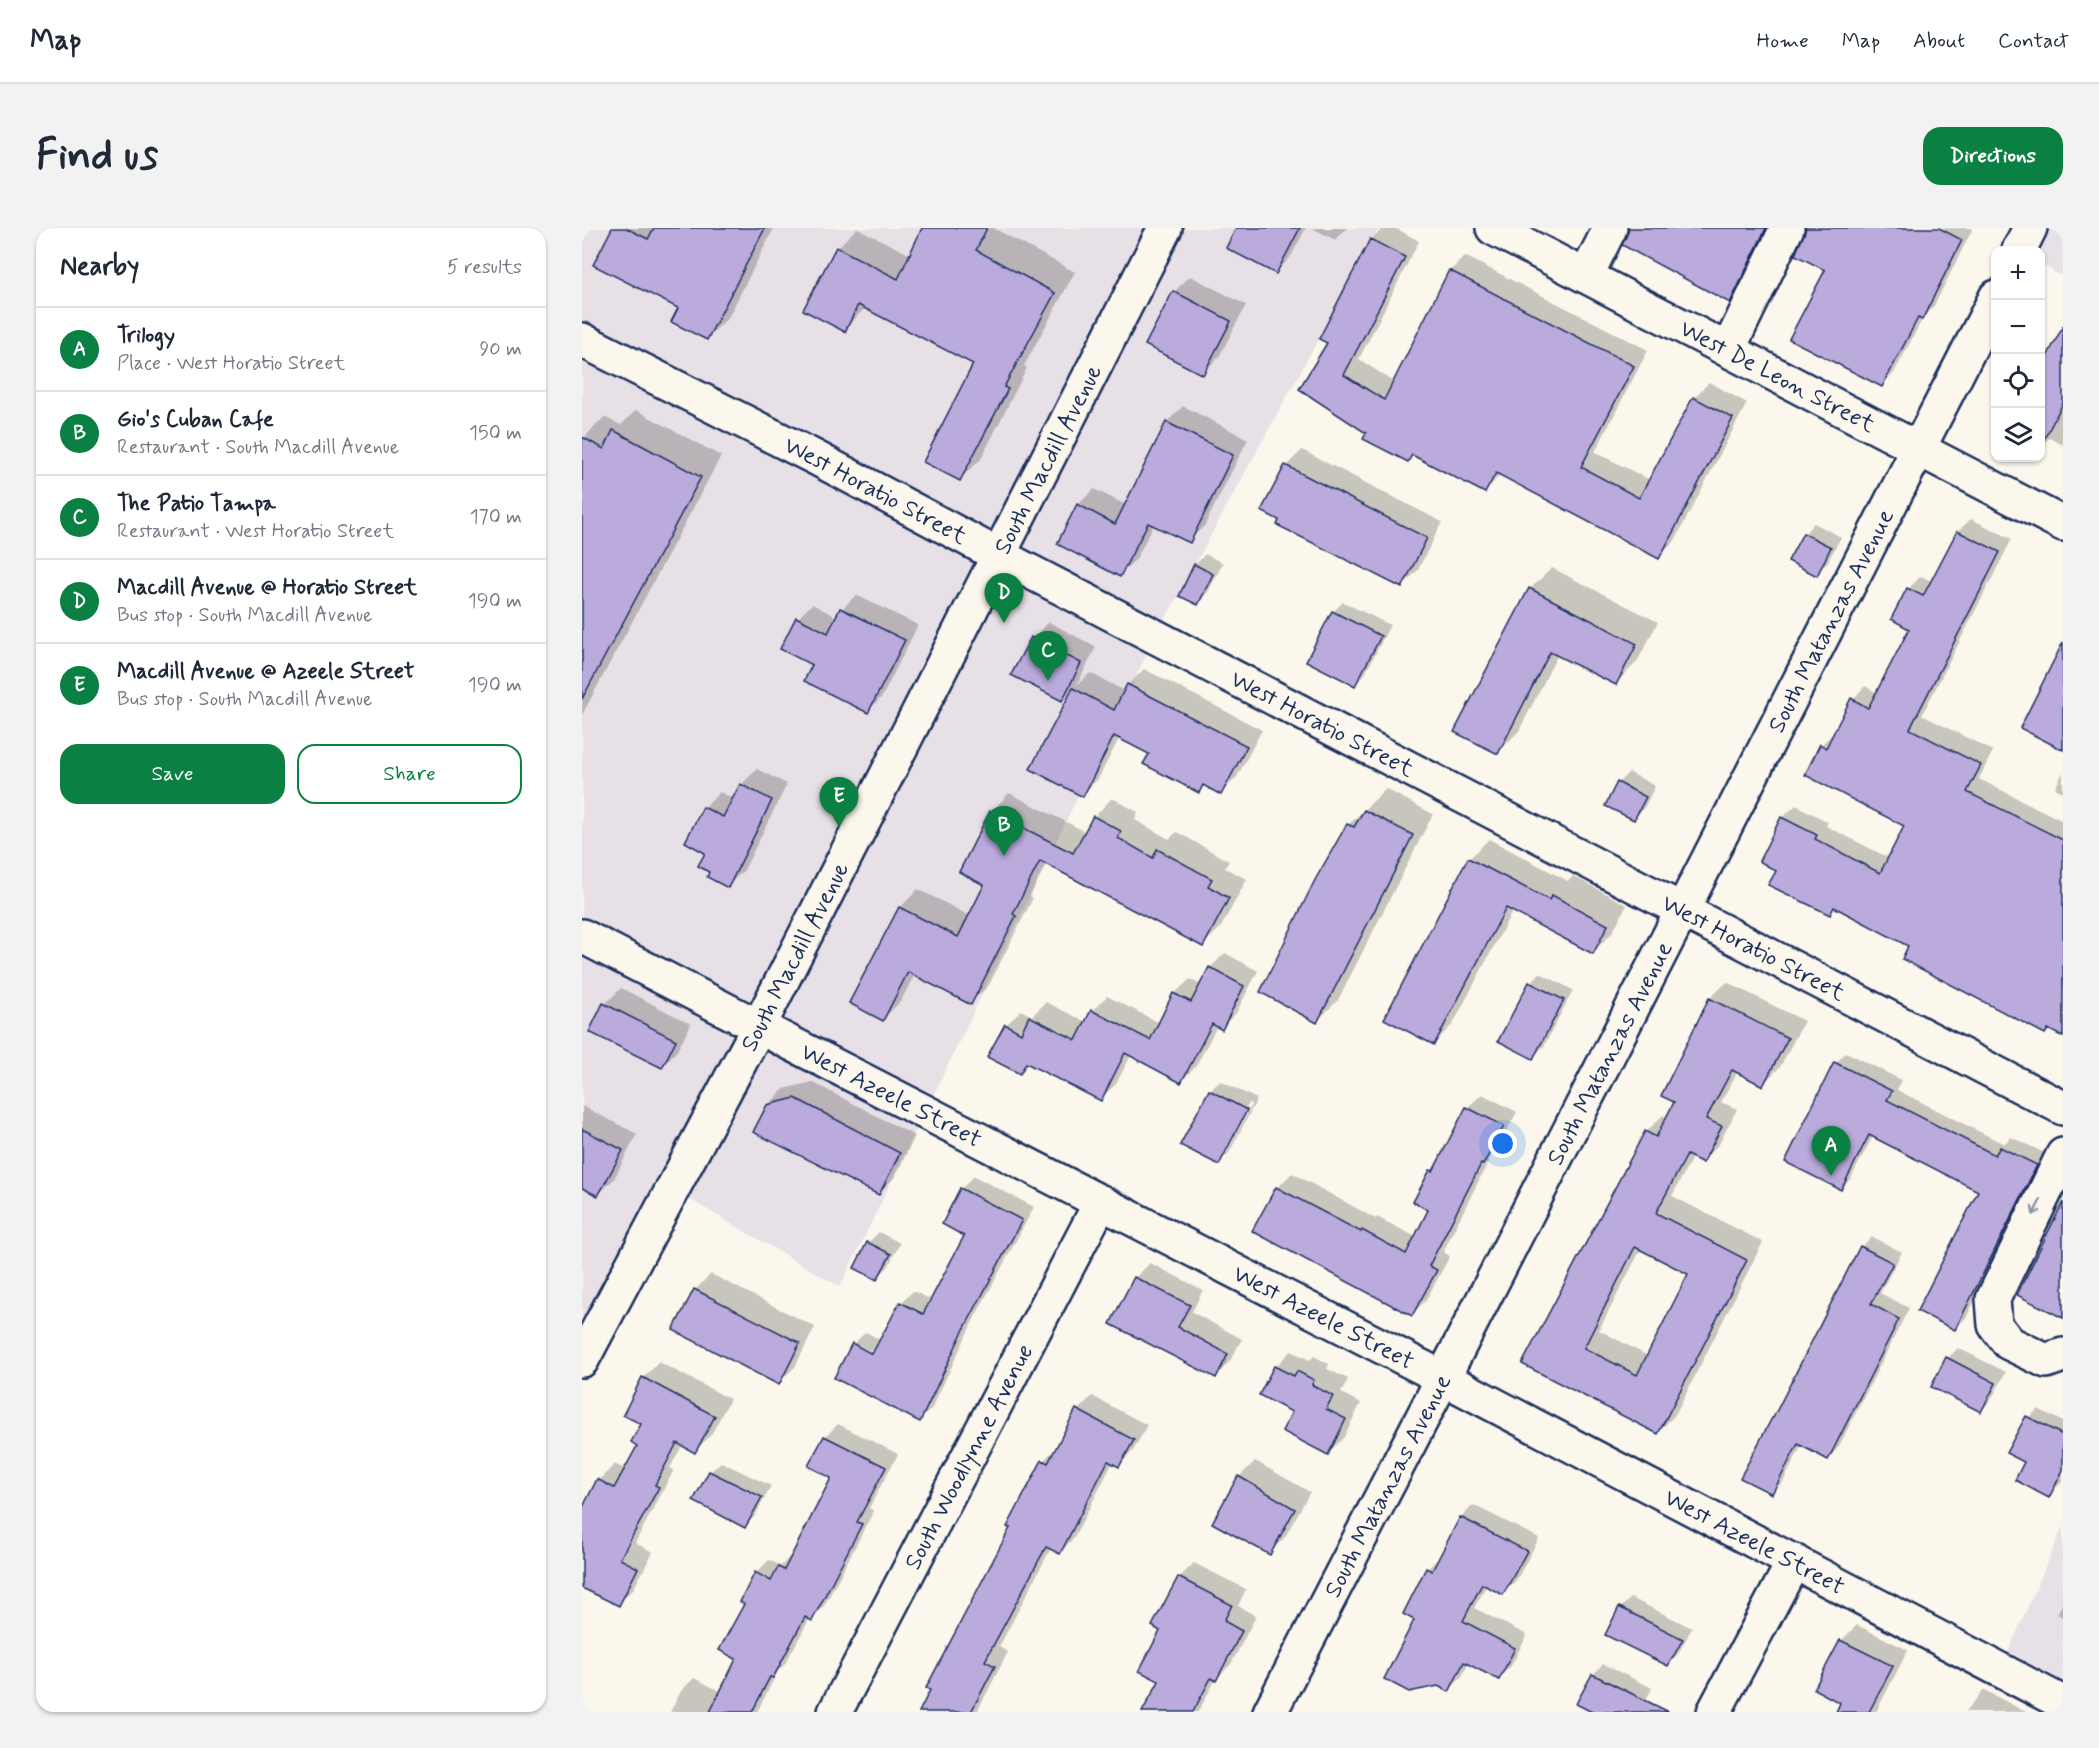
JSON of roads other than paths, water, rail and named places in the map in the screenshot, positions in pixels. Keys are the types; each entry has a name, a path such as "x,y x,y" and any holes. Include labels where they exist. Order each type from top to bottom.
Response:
{"street":[{"name":"South Macdill Avenue","path":"582,1360 759,1026 1166,228"},
{"name":"West De Leon Street","path":"1493,228 2063,524"},
{"path":"1586,276 1610,228"},
{"path":"1728,350 1787,228"},
{"path":"2021,246 2030,228"},
{"name":"South Matanzas Avenue","path":"1270,1712 1993,300"},
{"name":"West Horatio Street","path":"582,340 816,458 999,556 2063,1108"},
{"name":"West Azeele Street","path":"582,936 1443,1378 2063,1703"},
{"path":"2063,1155 1993,1299 1995,1325 2009,1343 2046,1361 2063,1355"},
{"name":"South Woodlynne Avenue","path":"835,1712 1101,1202"},
{"path":"1714,1712 1794,1561"}],"place":[{"name":"Macdill Avenue @ Horatio Street","path":"1004,623"},
{"name":"The Patio Tampa","path":"1048,681"},
{"name":"Macdill Avenue @ Azeele Street","path":"839,827"},
{"name":"Gio's Cuban Cafe","path":"1004,856"},
{"name":"Trilogy","path":"1831,1176"}]}
